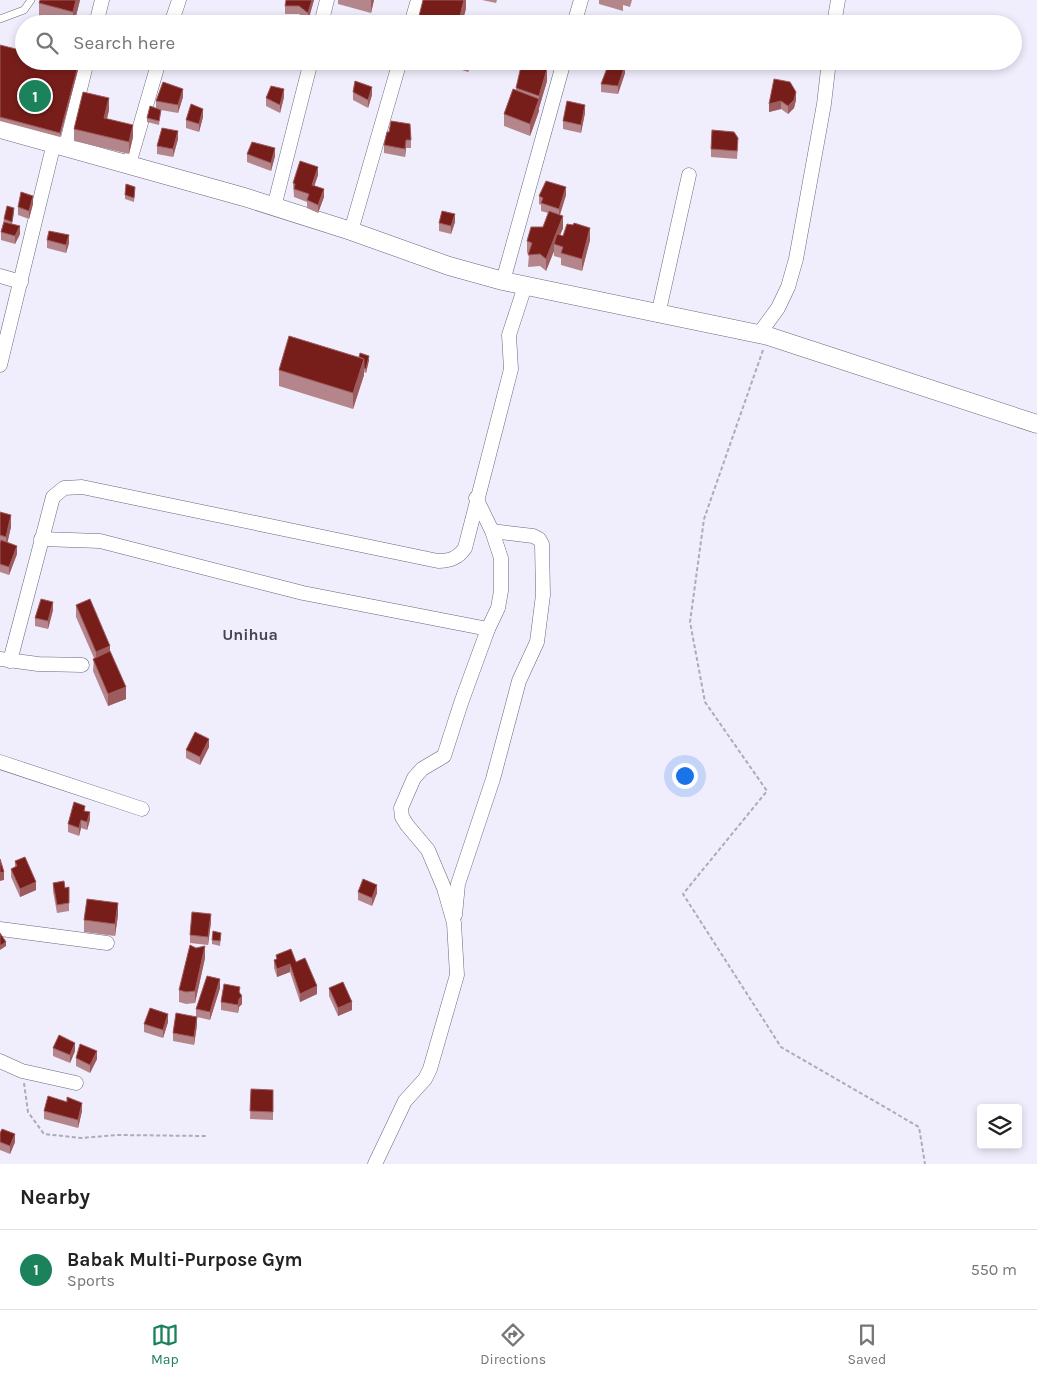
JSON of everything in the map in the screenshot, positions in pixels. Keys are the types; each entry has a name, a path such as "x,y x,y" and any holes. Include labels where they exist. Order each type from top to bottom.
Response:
{"street":[{"path":"98,15 102,0"},
{"path":"174,15 179,0"},
{"path":"323,15 327,0"},
{"path":"414,15 418,0"},
{"path":"576,15 580,0"},
{"path":"836,15 838,0"},
{"path":"0,365 21,282 60,145 84,70"},
{"path":"129,164 156,70"},
{"path":"274,207 309,70"},
{"path":"351,231 397,70"},
{"path":"503,281 562,70"},
{"path":"763,335 788,287 796,259 824,104 828,70"},
{"path":"0,129 129,164 274,207 351,231 449,266 503,281 658,315 763,335 1037,424"},
{"path":"658,315 689,175"},
{"path":"0,276 21,282"},
{"path":"82,665 5,660 53,497 64,488 82,487 207,514 447,561 460,555 465,548 510,368 509,335 526,286"},
{"path":"454,923 444,888 428,850 402,817 402,808 414,778 422,769 444,756 488,629 498,608 502,575 501,558 492,530 476,498"},
{"path":"375,1164 405,1101 425,1079 435,1057 440,1029 457,975 454,923 458,884 496,770 517,687 537,642 541,619 542,544 539,539 533,536 492,530"},
{"path":"41,539 100,541 303,593 488,629"},
{"path":"0,762 142,809"},
{"path":"0,929 107,943"},
{"path":"0,1061 22,1071 76,1083"}],"lane":[{"path":"0,19 24,10 30,0"}],"path":[{"path":"763,335 704,519 690,622 705,702 767,791 683,894 781,1047 919,1127 925,1164"},
{"path":"22,1071 28,1112 44,1134 81,1138 118,1135 206,1136"}],"building":[{"path":"40,0 76,0 73,12 39,3"},
{"path":"286,0 312,0 308,13 299,6 285,6"},
{"path":"423,0 464,0 460,15 419,15"},
{"path":"0,45 15,49 15,70 77,70 60,133 0,117"},
{"path":"520,70 547,70 539,96 516,88"},
{"path":"606,70 623,70 618,86 601,84"},
{"path":"774,79 790,82 796,92 794,100 788,106 781,101 769,104"},
{"path":"355,81 372,87 368,100 353,92"},
{"path":"163,82 183,89 178,105 156,101"},
{"path":"271,86 284,89 280,105 266,98"},
{"path":"513,89 539,99 530,124 504,114"},
{"path":"83,92 109,98 104,118 133,125 129,142 74,129"},
{"path":"567,101 585,105 581,125 563,121"},
{"path":"191,104 203,109 199,124 186,120"},
{"path":"150,106 161,110 159,121 147,118"},
{"path":"391,121 410,124 411,140 406,140 405,149 384,145"},
{"path":"162,128 178,131 173,149 157,146"},
{"path":"712,130 734,132 738,138 737,151 711,149"},
{"path":"252,142 275,148 271,163 247,154"},
{"path":"300,161 318,167 312,185 324,189 318,205 307,200 309,194 294,189 295,184 293,183"},
{"path":"546,181 566,187 559,209 541,203 543,198 539,196"},
{"path":"126,184 135,187 134,198 125,195"},
{"path":"21,192 33,196 29,211 18,207"},
{"path":"7,206 14,208 12,222 4,219"},
{"path":"442,211 455,214 451,226 439,223"},
{"path":"549,211 563,216 546,259 540,254 528,255 532,243 527,241 531,227 543,227"},
{"path":"4,222 20,226 15,236 1,232"},
{"path":"574,223 590,228 582,259 561,253 563,247 554,244 557,234 563,236 567,224 573,225"},
{"path":"49,231 69,235 66,245 47,240"},
{"path":"289,336 364,359 353,393 279,370"},
{"path":"360,353 369,356 366,369 364,368 364,359 359,357"},
{"path":"0,512 11,515 6,537 0,535"},
{"path":"1,540 17,546 9,567 0,564"},
{"path":"41,599 53,602 48,621 35,618"},
{"path":"90,599 110,646 96,652 76,605"},
{"path":"110,651 126,687 108,694 93,659"},
{"path":"195,732 209,739 200,757 186,750"},
{"path":"74,802 85,806 84,811 90,812 87,822 81,820 79,828 68,824"},
{"path":"25,857 36,882 20,889 11,869 17,866 15,861"},
{"path":"0,859 4,872 0,873"},
{"path":"363,879 377,885 372,898 358,892"},
{"path":"64,881 65,888 69,887 69,903 57,905 53,883"},
{"path":"87,899 118,903 115,924 84,920"},
{"path":"192,912 211,914 208,937 190,935"},
{"path":"213,931 221,933 220,941 212,940"},
{"path":"0,933 6,942 0,946"},
{"path":"190,945 196,948 205,946 195,991 186,992 179,990"},
{"path":"291,949 296,962 305,958 317,986 300,994 290,964 277,969 274,960 277,959 276,955"},
{"path":"207,976 220,979 210,1012 196,1009"},
{"path":"343,982 352,1002 338,1008 329,988"},
{"path":"224,984 240,987 239,992 242,996 239,999 238,1005 221,1002"},
{"path":"150,1008 168,1014 163,1030 144,1024"},
{"path":"176,1013 197,1017 194,1037 173,1033"},
{"path":"59,1035 75,1043 70,1055 53,1048"},
{"path":"80,1044 97,1051 90,1065 76,1058"},
{"path":"251,1089 273,1090 273,1112 250,1111"},
{"path":"48,1096 67,1102 67,1097 82,1103 78,1120 44,1111"},
{"path":"2,1129 15,1134 10,1146 0,1142"}],"place":[{"name":"Babak Multi-Purpose Gym","path":"35,96"}],"district":[{"name":"Unihua","path":"250,634"}]}
